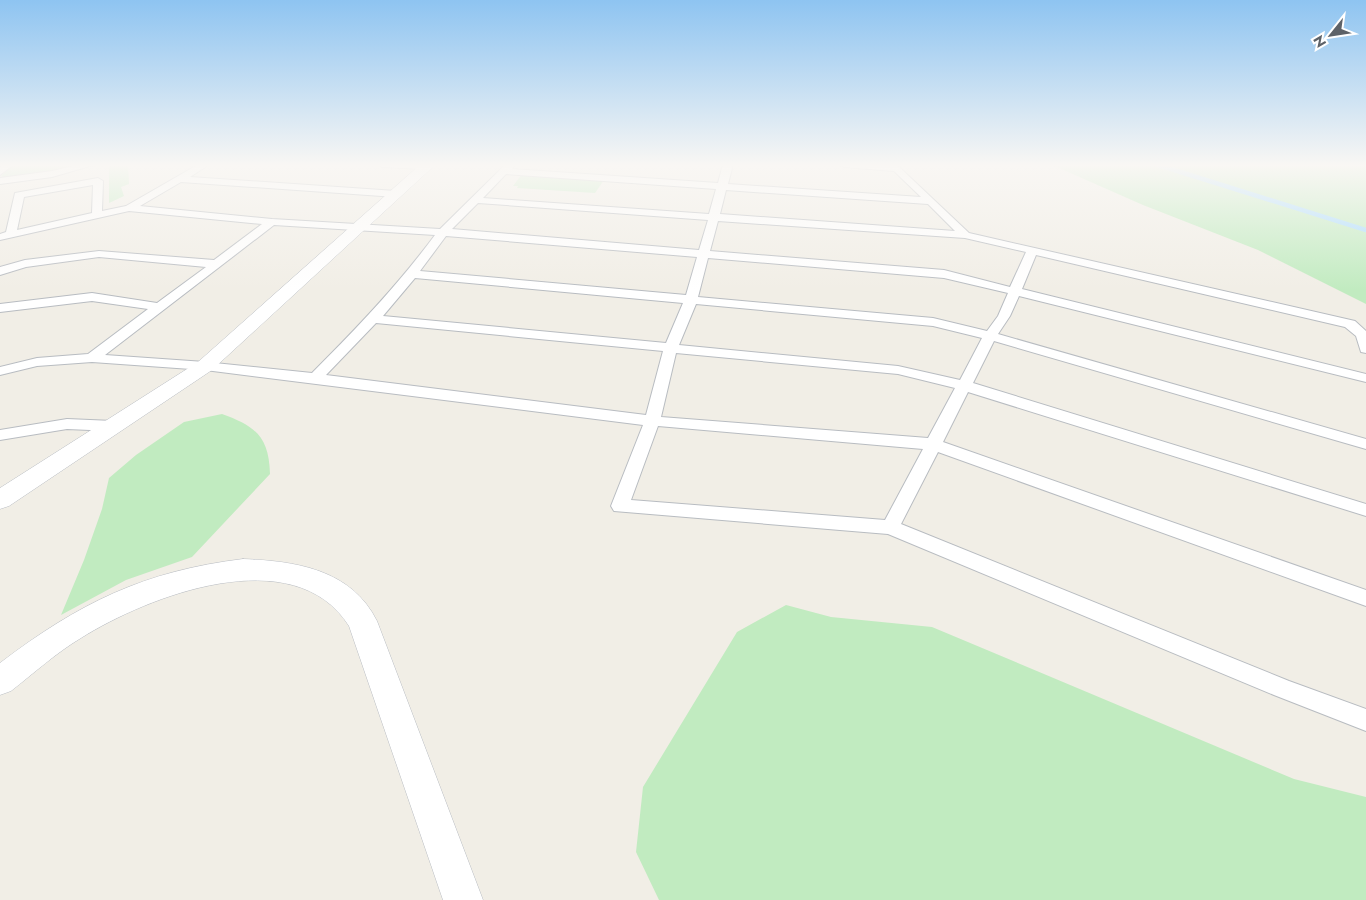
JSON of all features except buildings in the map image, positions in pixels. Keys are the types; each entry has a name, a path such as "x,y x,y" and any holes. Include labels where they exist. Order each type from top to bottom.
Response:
{"street":[{"path":"11,234 17,206"},
{"path":"98,206 98,215"},
{"path":"0,237 133,206"},
{"path":"0,500 205,366 383,206"},
{"path":"315,378 373,319 412,274 443,232 469,206"},
{"path":"559,206 965,235 1350,324 1362,335 1366,348"},
{"path":"716,206 691,300 671,347 652,421 620,506 890,527 1282,688 1366,720"},
{"path":"936,206 965,235"},
{"path":"129,208 272,222 443,232 944,274 1366,378"},
{"path":"92,358 156,307 272,222"},
{"path":"890,527 933,444 966,386 990,336 1004,316 1032,251"},
{"path":"0,270 25,264 99,254 217,264"},
{"path":"412,274 933,322 990,336 1366,444"},
{"path":"0,308 92,298 156,307"},
{"path":"373,319 898,370 966,386 1366,510"},
{"path":"0,372 37,362 92,358 205,366 315,378 652,421 933,444 1366,598"},
{"path":"0,435 67,424 113,426"},
{"path":"0,681 70,629 126,600 196,577 252,569 300,574 326,585 346,598 362,621 463,900"}],"green space":[{"path":"1146,206 1366,206 1366,304 1258,250"},
{"path":"222,414 243,423 258,434 267,450 270,474 192,557 126,580 61,615 84,560 102,509 109,478 136,455 184,422"},
{"path":"786,605 831,617 932,627 1294,779 1366,797 1366,900 659,900 636,852 643,787 737,632"}],"waterway":[{"path":"1289,206 1366,230"}]}
